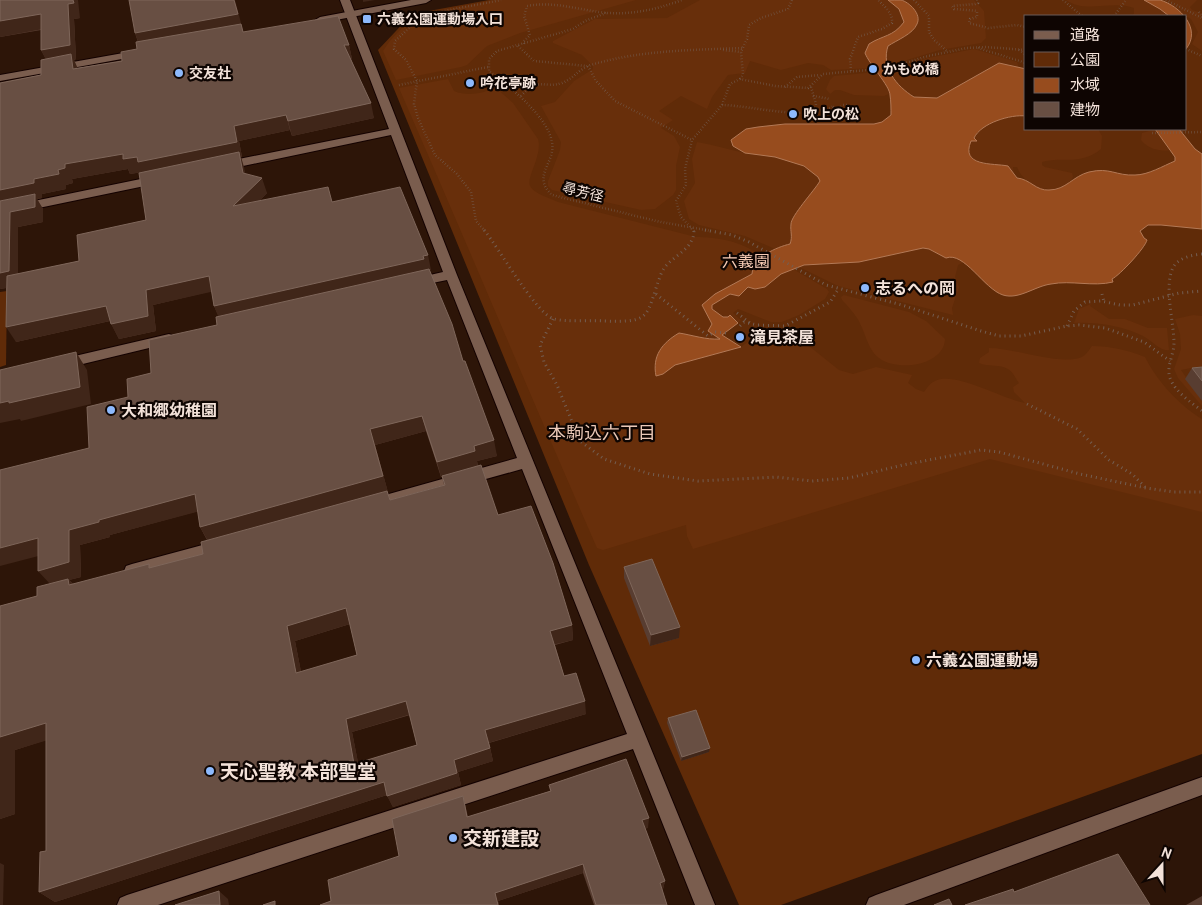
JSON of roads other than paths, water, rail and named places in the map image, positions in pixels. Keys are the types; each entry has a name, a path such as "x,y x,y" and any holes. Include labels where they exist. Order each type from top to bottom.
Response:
{"street":[{"path":"345,0 451,275 705,905"},
{"path":"313,21 426,0"},
{"path":"0,78 147,52"},
{"path":"213,168 394,131"},
{"path":"0,212 174,176"},
{"path":"402,286 451,275"},
{"path":"48,367 182,336"},
{"path":"355,509 526,462"},
{"path":"115,576 240,541"},
{"path":"128,905 638,739"},
{"path":"876,905 1202,786"}],"water":[{"path":"888,0 904,1 914,9 918,20 915,28 888,46 886,54 888,68 896,82 914,97 937,98 999,63 1024,69 1024,116 1005,118 983,128 974,138 977,141 971,141 969,149 970,155 974,160 987,164 1008,166 1017,178 1026,180 1040,189 1055,189 1089,172 1102,170 1128,175 1140,175 1175,161 1175,157 1156,130 1180,130 1195,149 1202,154 1202,229 1148,225 1140,231 1147,240 1142,249 1112,279 1113,282 1098,284 1051,284 1015,296 1003,295 996,291 960,260 953,257 946,258 923,248 859,262 804,265 781,274 765,287 755,289 748,287 739,296 730,294 712,305 712,309 723,317 730,315 738,323 722,335 741,347 675,365 663,374 656,376 657,356 663,346 679,333 720,339 708,331 712,324 702,305 715,294 752,274 753,268 766,254 790,244 792,220 820,181 818,177 804,166 775,157 745,153 733,146 731,140 746,129 758,127 785,124 874,124 882,122 891,115 889,91 865,53 869,44 896,31 904,22 899,9"},
{"path":"1144,0 1160,0 1168,3 1183,15 1168,15"},
{"path":"1187,21 1192,34 1187,47"}],"place":[{"name":"六義公園運動場入口","path":"367,19"},
{"name":"かもめ橋","path":"873,69"},
{"name":"交友社","path":"179,73"},
{"name":"吟花亭跡","path":"470,83"},
{"name":"吹上の松","path":"793,114"},
{"name":"志るへの岡","path":"865,288"},
{"name":"滝見茶屋","path":"740,337"},
{"name":"大和郷幼稚園","path":"111,410"},
{"name":"六義公園運動場","path":"916,660"},
{"name":"天心聖教 本部聖堂","path":"210,771"},
{"name":"交新建設","path":"453,838"}],"district":[{"name":"本駒込六丁目","path":"602,433"}],"park label":[{"name":"六義園","path":"746,261"}]}
